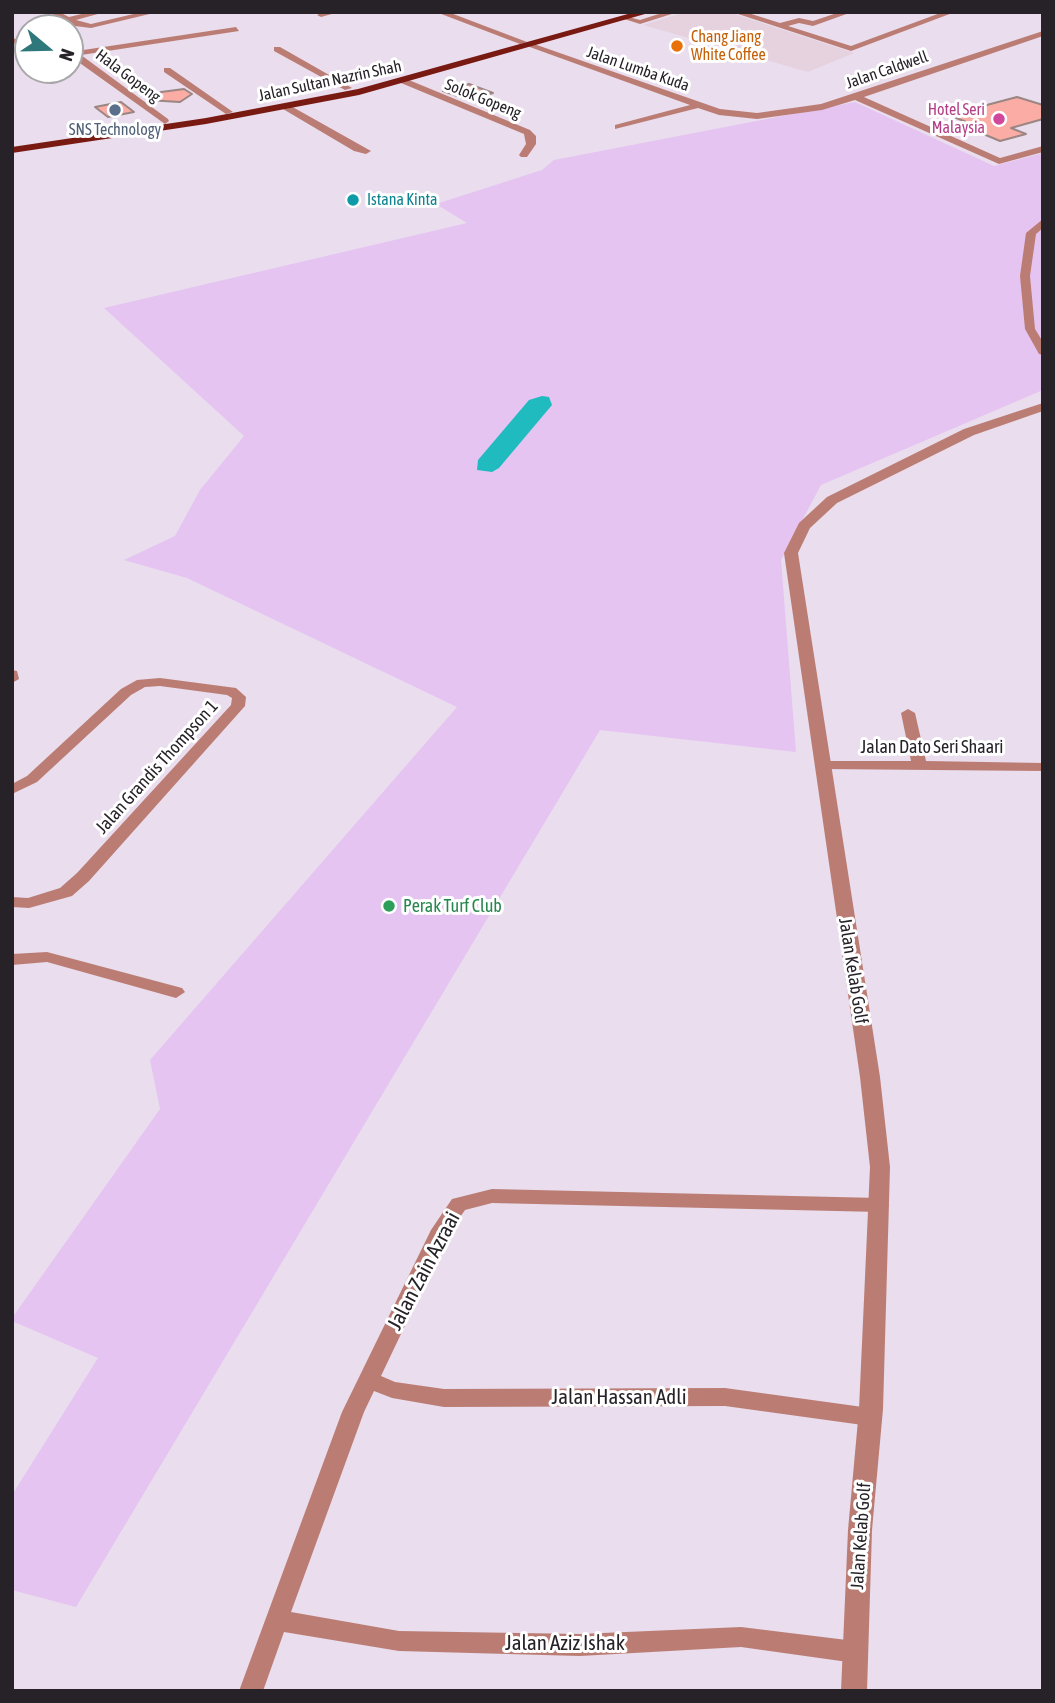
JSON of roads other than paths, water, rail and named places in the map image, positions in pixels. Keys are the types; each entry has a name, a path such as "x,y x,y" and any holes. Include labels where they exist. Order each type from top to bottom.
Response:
{"highway":[{"name":"Jalan Sultan Nazrin Shah","path":"12,150 286,107 404,81 626,15 647,12"},
{"name":"Jalan Sultan Nazrin Shah","path":"12,145 229,111 348,89 527,44"}],"street":[{"path":"84,24 91,26 154,12"},
{"path":"321,15 335,12"},
{"name":"Jalan Lumba Kuda","path":"440,12 698,105 737,116"},
{"path":"626,15 640,22 674,12"},
{"path":"736,12 850,49 951,12"},
{"path":"780,26 799,20 813,24 848,12"},
{"path":"84,52 236,29"},
{"name":"Jalan Caldwell","path":"737,116 779,114 856,97 1043,33"},
{"path":"277,49 348,89"},
{"name":"Hala Gopeng","path":"84,63 165,121"},
{"path":"167,70 229,111"},
{"name":"Solok Gopeng","path":"404,81 527,132 531,136 531,144 524,155"},
{"path":"856,97 999,161 1043,149"},
{"path":"618,127 698,105"},
{"path":"286,107 357,149 366,151"},
{"path":"1043,222 1031,233 1025,276 1030,329 1043,352"},
{"path":"1031,320 1043,335"},
{"name":"Jalan Kelab Golf","path":"854,1691 860,1530 870,1417 880,1167 870,1077 791,553 804,526 832,500 969,432 1043,407"},
{"name":"Jalan Grandis Thompson 1","path":"12,790 32,779 126,692 142,683 160,682 230,691 239,697 238,706 83,877 66,892 29,903 12,902"},
{"path":"908,713 919,766"},
{"name":"Jalan Dato Seri Shaari","path":"822,765 1043,767"},
{"path":"12,960 47,957 176,992"},
{"name":"Jalan Zain Azraai","path":"251,1691 338,1451 368,1380 441,1230 459,1204 492,1196 879,1205"},
{"name":"Jalan Hassan Adli","path":"368,1380 392,1390 444,1398 725,1397 870,1417"},
{"name":"Jalan Aziz Ishak","path":"276,1620 399,1641 580,1645 741,1637 855,1652"}],"water":[{"path":"549,397 552,405 499,468 492,472 477,470 478,460 529,400"}],"place":[{"name":"Chang Jiang White Coffee","path":"677,46"},
{"name":"SNS Technology","path":"115,110"},
{"name":"Hotel Seri Malaysia","path":"999,119"},
{"name":"Istana Kinta","path":"353,200"},
{"name":"Perak Turf Club","path":"389,906"}]}
